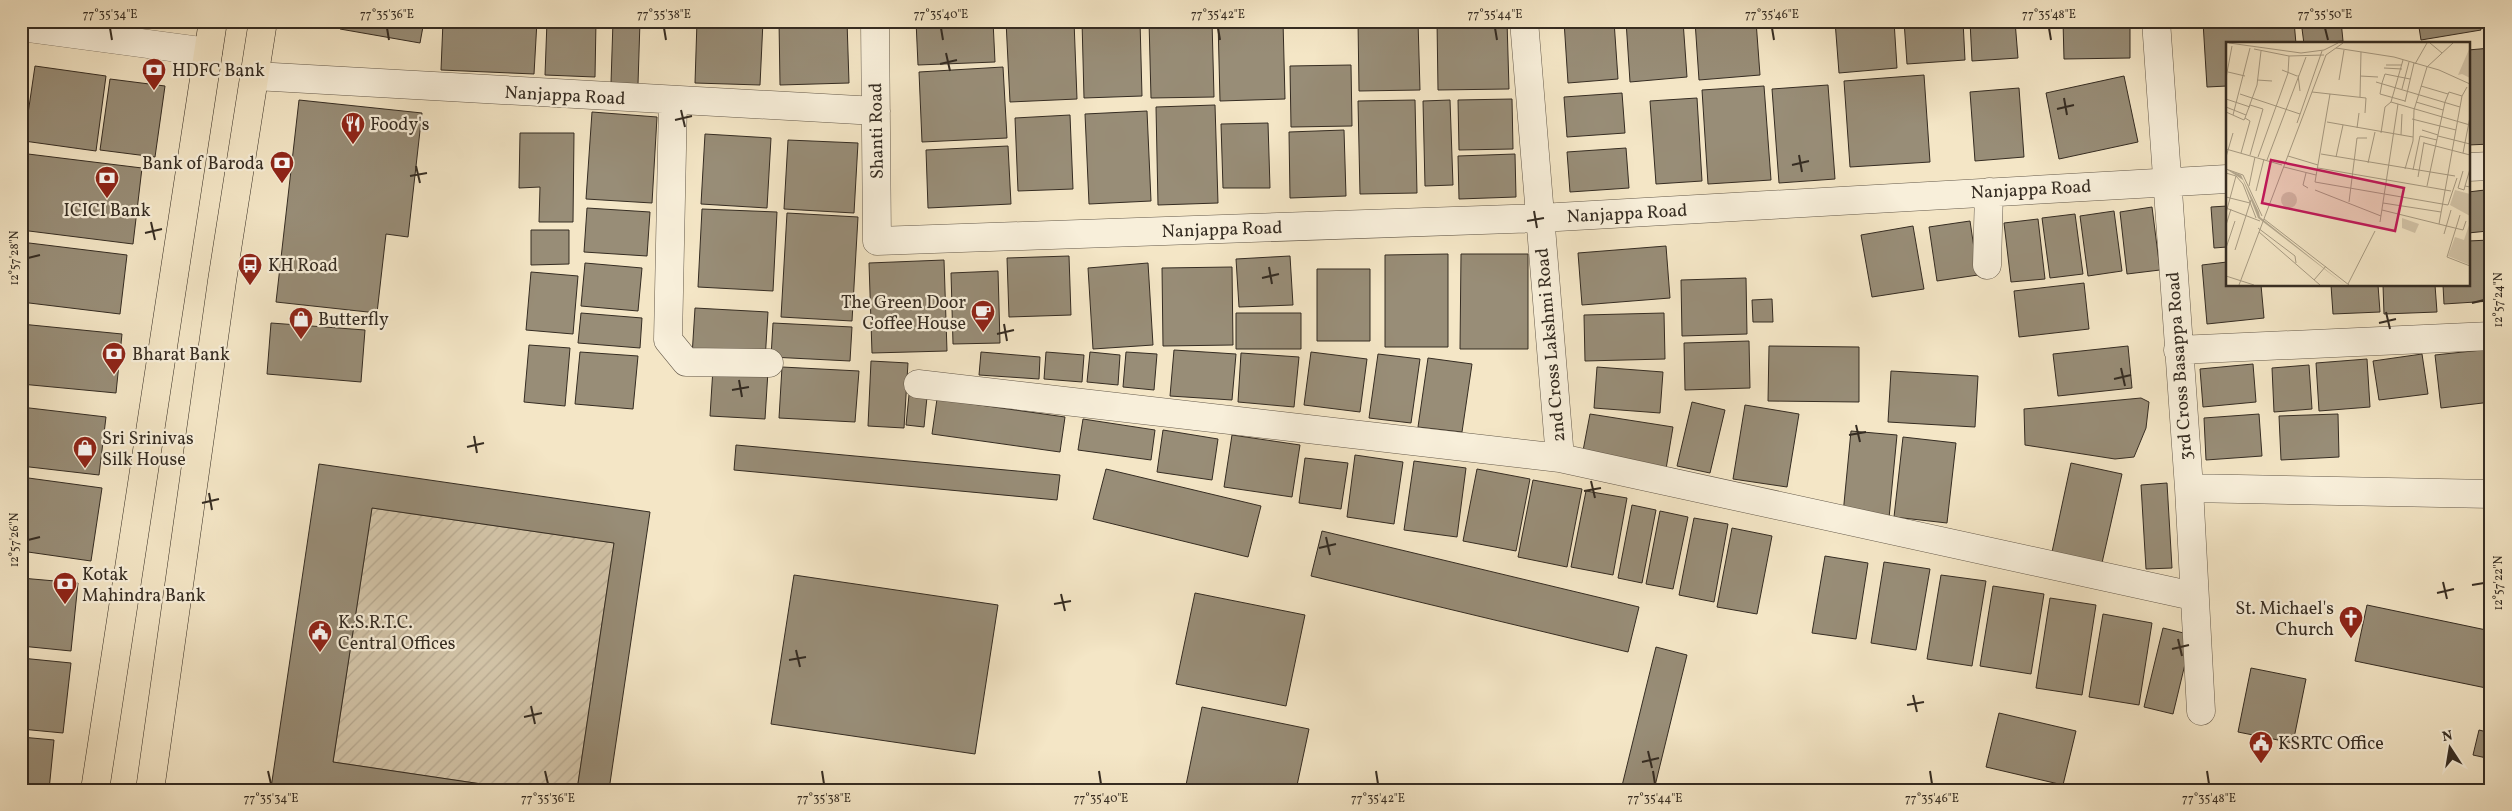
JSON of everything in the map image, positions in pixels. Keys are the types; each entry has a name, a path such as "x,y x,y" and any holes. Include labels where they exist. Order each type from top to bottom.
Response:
{"main road":[{"path":"95,790 213,21"},
{"path":"150,790 222,281 263,21"}],"street":[{"name":"Shanti Road","path":"874,21 877,241"},
{"name":"2nd Cross Lakshmi Road","path":"1524,21 1560,458"},
{"name":"3rd Cross Basappa Road","path":"2156,21 2188,488 2201,711"},
{"path":"21,27 208,52"},
{"name":"Nanjappa Road","path":"255,76 876,111"},
{"path":"673,100 668,340 686,362 769,363"},
{"path":"2470,167 2491,166"},
{"name":"Nanjappa Road","path":"877,241 1540,218 2226,179"},
{"path":"1987,265 1989,192"},
{"path":"2178,350 2491,336"},
{"path":"918,384 1560,458 2193,596"},
{"path":"2188,488 2491,494"}],"shaded area":[{"path":"372,508 614,543 577,790 522,790 333,762"}],"building":[{"path":"341,21 424,21 420,43 340,29"},
{"path":"443,21 537,21 534,74 441,70"},
{"path":"547,21 596,21 595,77 545,75"},
{"path":"613,21 640,21 638,84 611,83"},
{"path":"697,21 763,21 760,85 695,83"},
{"path":"779,21 847,21 849,83 780,85"},
{"path":"916,21 993,21 995,62 918,65"},
{"path":"1006,21 1074,21 1077,99 1010,102"},
{"path":"1082,21 1140,21 1142,96 1084,98"},
{"path":"1149,21 1212,21 1214,97 1151,98"},
{"path":"1218,21 1283,21 1285,99 1220,101"},
{"path":"1358,21 1418,21 1420,90 1359,91"},
{"path":"1437,21 1507,21 1509,89 1438,90"},
{"path":"1564,21 1614,21 1618,79 1568,83"},
{"path":"1626,21 1683,21 1687,77 1630,82"},
{"path":"1695,21 1756,21 1760,75 1699,80"},
{"path":"1835,21 1894,21 1897,68 1839,73"},
{"path":"1904,21 1963,21 1965,60 1907,64"},
{"path":"1970,21 2015,21 2018,58 1972,61"},
{"path":"2063,21 2130,21 2130,58 2064,59"},
{"path":"2294,21 2296,42 2226,42 2226,86 2207,87 2203,22"},
{"path":"2301,21 2341,21 2343,41 2304,42"},
{"path":"2418,21 2479,21 2481,30 2421,40"},
{"path":"2482,21 2491,21 2491,32 2484,33"},
{"path":"2491,48 2491,144 2470,145 2470,50"},
{"path":"1351,65 1352,126 1291,127 1290,66"},
{"path":"35,66 106,76 96,151 24,141"},
{"path":"1003,67 1007,138 922,142 919,72"},
{"path":"1924,75 1930,162 1850,167 1844,81"},
{"path":"2124,76 2138,142 2059,159 2046,93"},
{"path":"110,79 165,86 155,157 100,150"},
{"path":"1828,85 1835,179 1779,183 1772,89"},
{"path":"1764,86 1771,180 1708,184 1702,90"},
{"path":"2019,88 2024,157 1975,161 1970,92"},
{"path":"1622,93 1625,133 1567,137 1564,97"},
{"path":"1697,98 1702,181 1656,184 1650,101"},
{"path":"1512,99 1513,149 1459,150 1458,100"},
{"path":"299,100 422,113 408,237 386,234 377,313 276,302"},
{"path":"1415,100 1417,193 1360,194 1358,101"},
{"path":"1450,100 1453,185 1425,186 1423,101"},
{"path":"1215,105 1218,203 1158,205 1156,107"},
{"path":"1147,111 1151,201 1089,204 1085,114"},
{"path":"592,112 657,117 652,203 586,199"},
{"path":"1070,115 1073,189 1018,191 1015,118"},
{"path":"1268,123 1270,188 1223,188 1221,124"},
{"path":"1344,130 1346,196 1290,198 1289,132"},
{"path":"520,133 574,133 573,222 539,222 540,187 519,188"},
{"path":"705,134 771,138 767,208 701,204"},
{"path":"788,140 858,143 854,213 784,209"},
{"path":"1008,146 1011,204 928,208 926,150"},
{"path":"1626,148 1629,188 1570,192 1567,152"},
{"path":"28,154 142,168 133,244 21,230 21,208"},
{"path":"1515,154 1516,197 1459,199 1458,156"},
{"path":"2485,190 2488,231 2470,233 2470,192"},
{"path":"2226,206 2226,247 2214,248 2211,207"},
{"path":"2152,207 2160,270 2127,274 2120,212"},
{"path":"587,208 650,212 647,256 584,252"},
{"path":"702,209 777,212 773,291 698,287"},
{"path":"2114,211 2122,271 2088,276 2080,216"},
{"path":"787,213 858,217 852,321 781,317"},
{"path":"2075,214 2083,274 2050,278 2042,218"},
{"path":"2038,219 2045,279 2011,282 2004,223"},
{"path":"1970,221 1978,275 1937,281 1929,227"},
{"path":"1913,226 1924,289 1872,297 1861,235"},
{"path":"531,230 569,230 569,264 531,265"},
{"path":"2490,240 2491,301 2444,304 2443,286 2470,286 2470,241"},
{"path":"21,242 127,255 120,314 21,302"},
{"path":"1666,246 1670,298 1582,305 1578,253"},
{"path":"1448,254 1448,347 1385,347 1385,255"},
{"path":"1461,254 1528,254 1528,349 1460,349"},
{"path":"1069,256 1071,315 1009,317 1007,258"},
{"path":"1290,256 1293,305 1239,307 1236,259"},
{"path":"944,260 947,351 872,353 869,263"},
{"path":"2226,262 2226,286 2261,286 2264,318 2207,324 2202,265"},
{"path":"585,263 642,268 638,311 581,306"},
{"path":"1148,263 1153,345 1093,349 1088,268"},
{"path":"1232,267 1233,345 1163,346 1162,268"},
{"path":"1317,269 1370,269 1370,341 1317,341"},
{"path":"998,271 1000,343 953,344 951,273"},
{"path":"531,272 578,276 573,334 526,330"},
{"path":"1746,278 1747,334 1682,336 1681,280"},
{"path":"2084,283 2089,329 2019,337 2014,291"},
{"path":"2331,286 2378,286 2380,312 2333,314"},
{"path":"2383,286 2435,286 2437,312 2384,314"},
{"path":"1772,299 1773,322 1753,322 1752,300"},
{"path":"695,308 768,312 765,361 692,356"},
{"path":"581,313 642,318 640,348 578,343"},
{"path":"1236,313 1301,313 1301,349 1236,349"},
{"path":"1664,313 1665,359 1585,361 1584,315"},
{"path":"271,323 365,330 361,382 267,374"},
{"path":"773,323 852,327 850,361 771,357"},
{"path":"21,324 122,334 116,393 21,384"},
{"path":"1749,341 1750,388 1685,390 1684,343"},
{"path":"529,345 570,348 565,406 524,402"},
{"path":"1769,346 1859,347 1859,402 1768,401"},
{"path":"2128,346 2132,388 2058,396 2053,354"},
{"path":"2491,349 2491,402 2441,408 2435,355"},
{"path":"1174,350 1236,354 1232,400 1170,396"},
{"path":"580,352 638,356 633,409 575,404"},
{"path":"981,352 1040,357 1039,379 979,375"},
{"path":"1046,352 1084,355 1082,382 1044,379"},
{"path":"1090,352 1120,355 1118,385 1087,382"},
{"path":"1126,352 1157,354 1154,390 1123,387"},
{"path":"1311,352 1367,359 1360,412 1304,405"},
{"path":"1241,353 1299,357 1294,407 1238,402"},
{"path":"1378,354 1420,359 1411,423 1369,418"},
{"path":"2422,354 2428,394 2379,400 2373,361"},
{"path":"1428,358 1472,364 1462,432 1418,427"},
{"path":"2367,359 2370,407 2319,411 2316,363"},
{"path":"871,361 908,363 904,428 868,426"},
{"path":"2253,364 2256,402 2203,407 2200,369"},
{"path":"2309,365 2312,409 2274,412 2272,368"},
{"path":"782,367 859,371 855,422 779,418"},
{"path":"1597,367 1663,372 1660,413 1594,408"},
{"path":"713,368 768,371 765,419 710,416"},
{"path":"1891,371 1978,376 1975,427 1888,422"},
{"path":"909,395 927,397 924,427 906,425"},
{"path":"2141,398 2149,402 2146,428 2134,457 2115,459 2025,445 2024,409"},
{"path":"937,399 1065,417 1060,452 932,434"},
{"path":"1692,402 1725,410 1710,473 1677,466"},
{"path":"1745,405 1799,414 1787,487 1733,479"},
{"path":"21,407 106,417 99,475 21,466"},
{"path":"1590,414 1673,427 1666,469 1582,456"},
{"path":"2259,414 2262,456 2206,460 2204,418"},
{"path":"2338,414 2339,457 2281,460 2279,416"},
{"path":"1083,419 1155,430 1151,460 1078,450"},
{"path":"1163,430 1218,439 1212,480 1157,472"},
{"path":"1851,431 1897,435 1889,518 1843,514"},
{"path":"1232,435 1300,445 1292,497 1224,487"},
{"path":"1903,437 1956,443 1947,523 1894,517"},
{"path":"736,445 1060,475 1057,500 734,470"},
{"path":"1355,455 1403,462 1394,524 1347,517"},
{"path":"1305,458 1348,463 1341,509 1299,503"},
{"path":"1414,461 1466,468 1457,537 1404,530"},
{"path":"2071,463 2122,474 2102,563 2052,552"},
{"name":"K.S.R.T.C. Central Offices","path":"319,464 650,512 609,790 577,790 614,543 372,508 333,762 522,790 285,790 271,788"},
{"path":"1106,469 1261,506 1248,557 1093,519"},
{"path":"1477,469 1530,479 1516,551 1463,541"},
{"path":"21,477 102,488 91,561 21,551"},
{"path":"1533,480 1582,489 1567,567 1518,557"},
{"path":"2167,483 2172,568 2146,569 2141,485"},
{"path":"1586,491 1627,498 1613,575 1571,567"},
{"path":"1632,505 1656,510 1642,583 1618,578"},
{"path":"1660,511 1688,517 1673,589 1646,584"},
{"path":"1694,518 1728,524 1714,602 1679,595"},
{"path":"1732,528 1772,536 1757,614 1717,607"},
{"path":"1322,531 1639,607 1628,652 1311,576"},
{"path":"1825,556 1868,563 1856,639 1812,633"},
{"path":"1884,562 1930,569 1916,650 1871,643"},
{"path":"794,575 998,605 975,754 771,724"},
{"path":"1941,575 1986,581 1972,666 1927,659"},
{"path":"21,578 78,583 71,651 21,646"},
{"path":"1993,586 2044,594 2031,674 1980,666"},
{"path":"1195,593 1305,615 1286,706 1176,684"},
{"path":"2050,598 2096,605 2082,695 2036,688"},
{"path":"2367,605 2491,631 2491,689 2355,661"},
{"path":"2103,614 2152,623 2139,705 2089,697"},
{"path":"2163,628 2192,635 2173,714 2144,707"},
{"path":"1656,647 1687,655 1654,790 1621,790"},
{"path":"21,658 71,663 63,733 21,729"},
{"path":"2251,668 2306,679 2293,743 2238,732"},
{"path":"1202,707 1309,729 1296,790 1185,790"},
{"path":"1999,713 2076,731 2063,785 1986,767"},
{"path":"2479,730 2491,733 2491,759 2473,755"},
{"path":"21,737 54,740 49,790 21,790"}],"place":[{"name":"HDFC Bank","path":"154,91"},
{"name":"Foody's","path":"353,145"},
{"name":"Bank of Baroda","path":"282,184"},
{"name":"ICICI Bank","path":"107,199"},
{"name":"KH Road","path":"250,286"},
{"name":"The Green Door Coffee House","path":"983,333"},
{"name":"Butterfly","path":"301,340"},
{"name":"Bharat Bank","path":"114,375"},
{"name":"Sri Srinivas Silk House","path":"85,469"},
{"name":"Kotak Mahindra Bank","path":"65,605"},
{"name":"St. Michael's Church","path":"2351,639"},
{"name":"K.S.R.T.C. Central Offices","path":"320,653"},
{"name":"KSRTC Office","path":"2261,764"}]}
